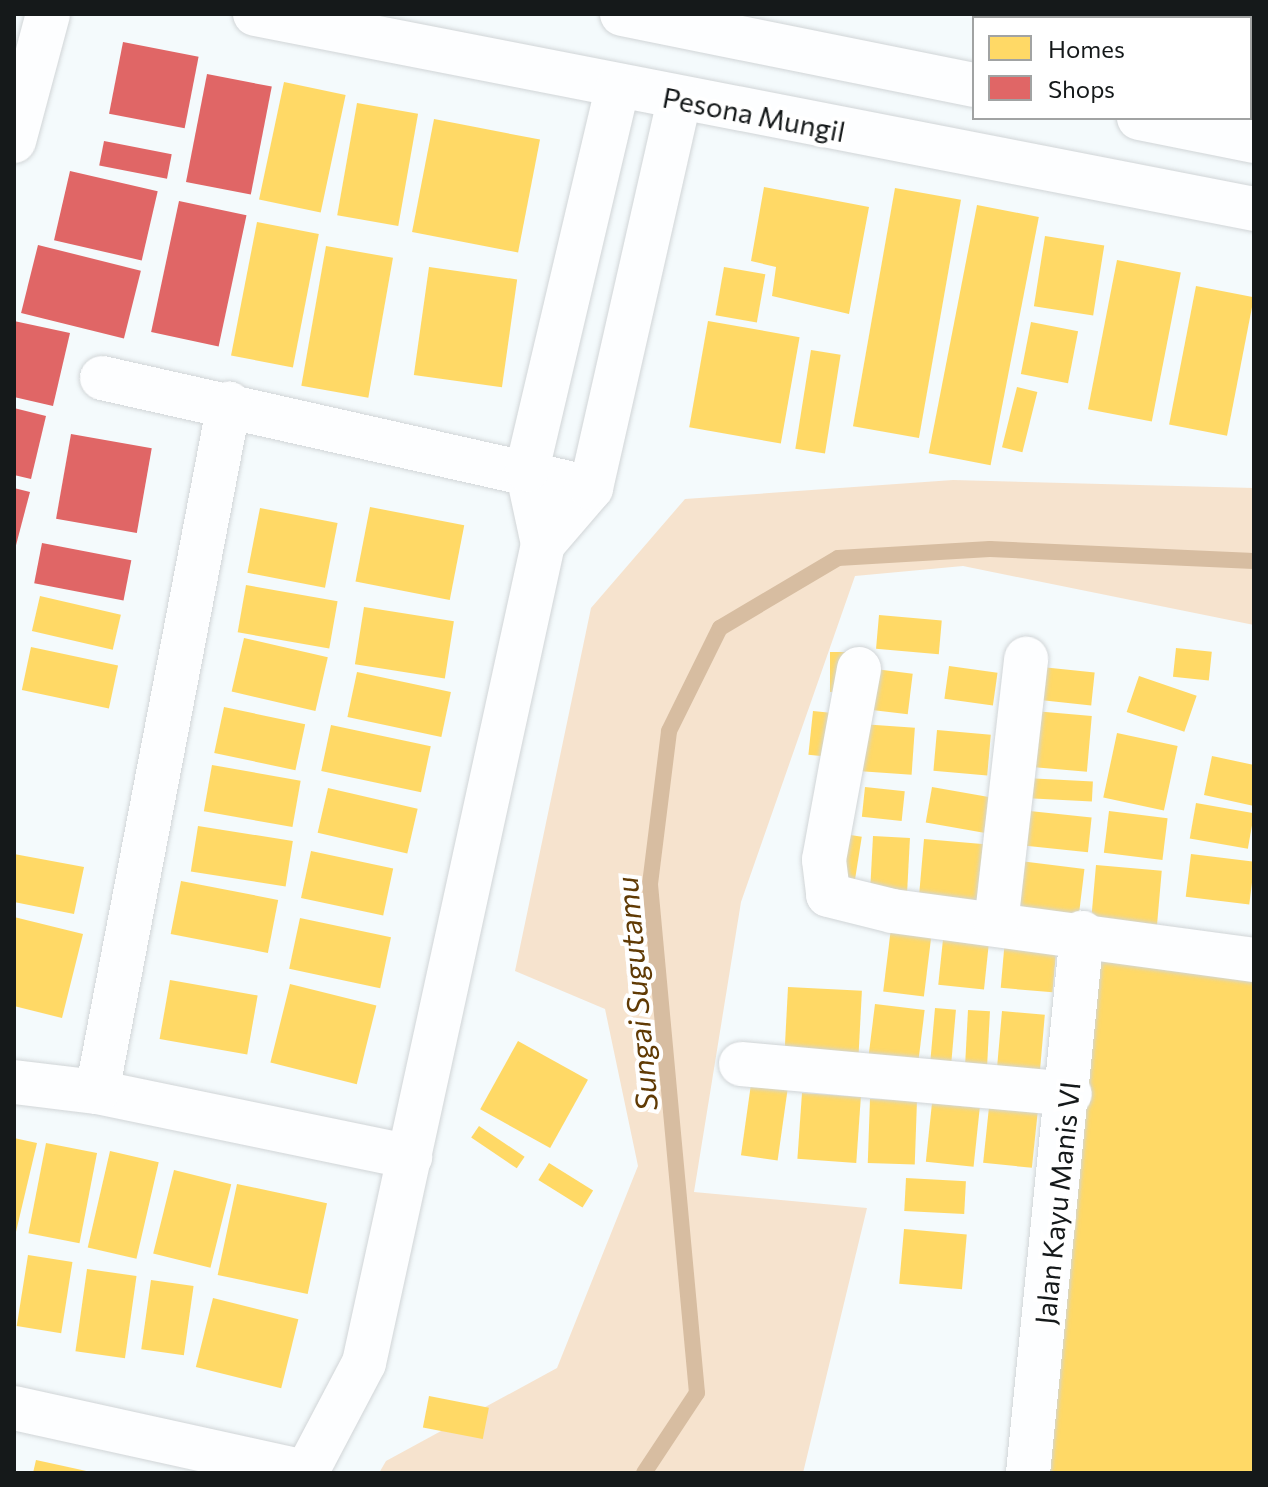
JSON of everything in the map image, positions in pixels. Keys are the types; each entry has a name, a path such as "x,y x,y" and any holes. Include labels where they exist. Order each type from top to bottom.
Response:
{"street":[{"path":"14,141 48,14"},
{"name":"Pesona Mungil","path":"255,14 679,101 1254,209"},
{"path":"622,14 972,85"},
{"path":"14,1408 181,1458 306,1472 364,1363 543,544 527,470 617,88"},
{"path":"543,544 591,488 679,101"},
{"path":"1149,120 1254,141"},
{"path":"102,378 527,470 591,488"},
{"path":"97,1092 229,404"},
{"path":"996,924 1026,659"},
{"path":"859,669 824,860 828,895 996,924 1082,933 1254,960"},
{"name":"Jalan Kayu Manis VI","path":"1028,1473 1070,1094 1082,933"},
{"path":"741,1064 1070,1094"},
{"path":"14,1082 97,1092 410,1157"}],"shaded area":[{"path":"953,480 1254,488 1254,625 963,566 855,576 741,902 694,1192 867,1208 803,1473 379,1473 386,1461 557,1368 638,1166 605,1009 515,971 591,608 685,499"}],"building: Homes":[{"path":"1028,14 1101,14 1064,16"},
{"path":"1108,14 1181,14 1144,16"},
{"path":"1194,14 1254,14 1252,31 1252,16"},
{"path":"284,82 346,95 321,212 259,199"},
{"path":"357,103 418,114 398,226 337,215"},
{"path":"434,119 540,140 518,252 412,232"},
{"path":"764,187 869,207 849,314 772,296 776,267 751,261"},
{"path":"895,188 961,200 919,438 853,426"},
{"path":"977,205 1039,217 991,465 929,453"},
{"path":"257,222 319,234 293,368 231,356"},
{"path":"1045,236 1104,245 1093,316 1034,306"},
{"path":"326,246 393,258 368,398 301,386"},
{"path":"1117,260 1181,272 1152,422 1088,409"},
{"path":"429,267 517,279 502,387 414,375"},
{"path":"724,267 765,274 757,323 715,315"},
{"path":"1196,286 1254,297 1227,436 1169,424"},
{"path":"708,321 800,337 781,444 689,427"},
{"path":"1031,322 1078,331 1068,383 1021,374"},
{"path":"811,350 841,355 825,453 795,449"},
{"path":"1017,387 1037,392 1022,452 1002,447"},
{"path":"370,507 464,525 450,600 355,582"},
{"path":"260,508 338,523 325,588 247,573"},
{"path":"246,585 338,601 329,648 238,632"},
{"path":"40,596 121,615 113,650 32,631"},
{"path":"364,607 454,621 445,679 355,664"},
{"path":"879,615 942,620 939,654 876,649"},
{"path":"244,638 328,657 315,711 232,692"},
{"path":"31,647 118,666 109,709 22,690"},
{"path":"1176,648 1212,652 1209,681 1173,677"},
{"path":"830,652 849,652 849,692 830,692"},
{"path":"949,666 998,673 993,705 944,699"},
{"path":"1032,666 1095,673 1091,705 1029,699"},
{"path":"875,669 913,674 908,714 870,710"},
{"path":"357,672 451,692 441,737 347,717"},
{"path":"1139,676 1197,696 1184,732 1127,712"},
{"path":"224,707 305,724 295,770 214,753"},
{"path":"813,711 840,714 835,758 808,755"},
{"path":"1034,711 1092,716 1087,772 1029,767"},
{"path":"861,724 915,728 912,775 858,771"},
{"path":"331,725 431,746 421,792 321,771"},
{"path":"937,730 991,735 987,776 933,771"},
{"path":"1117,733 1178,746 1164,810 1103,798"},
{"path":"1212,756 1254,765 1254,806 1204,795"},
{"path":"212,765 301,781 292,827 204,811"},
{"path":"1025,778 1093,782 1092,802 1024,798"},
{"path":"865,787 905,791 902,821 862,817"},
{"path":"932,787 990,797 984,833 926,822"},
{"path":"328,788 418,809 407,854 318,833"},
{"path":"1196,803 1254,813 1248,849 1190,838"},
{"path":"1020,810 1092,818 1088,852 1016,845"},
{"path":"1109,811 1168,818 1162,860 1104,853"},
{"path":"198,826 293,841 286,886 191,871"},
{"path":"844,834 862,837 855,881 837,878"},
{"path":"873,836 910,838 907,900 870,898"},
{"path":"924,839 991,845 985,914 918,908"},
{"path":"311,851 393,868 383,915 301,898"},
{"path":"14,854 84,867 74,914 14,902"},
{"path":"1191,854 1254,862 1249,904 1186,897"},
{"path":"1011,860 1084,869 1078,919 1005,910"},
{"path":"1096,865 1162,871 1157,930 1091,924"},
{"path":"181,881 278,900 268,953 171,934"},
{"path":"14,917 83,934 62,1018 14,1006"},
{"path":"300,918 391,937 380,988 289,969"},
{"path":"891,928 932,933 924,997 883,992"},
{"path":"944,930 990,935 984,990 938,985"},
{"path":"1005,939 1057,944 1053,992 1001,988"},
{"path":"1091,957 1254,970 1254,1473 1050,1473"},
{"path":"170,980 258,995 247,1055 160,1039"},
{"path":"290,984 376,1006 357,1084 270,1063"},
{"path":"788,987 862,991 858,1061 784,1057"},
{"path":"875,1004 925,1010 917,1072 867,1066"},
{"path":"935,1008 956,1010 950,1082 929,1080"},
{"path":"968,1010 990,1011 986,1078 964,1077"},
{"path":"1002,1011 1045,1015 1039,1085 996,1082"},
{"path":"518,1041 588,1080 550,1148 480,1109"},
{"path":"751,1084 788,1089 778,1160 741,1155"},
{"path":"802,1093 861,1097 856,1163 797,1159"},
{"path":"870,1099 917,1101 915,1165 868,1163"},
{"path":"932,1103 980,1108 974,1167 926,1162"},
{"path":"989,1107 1038,1112 1032,1168 983,1163"},
{"path":"479,1126 525,1157 517,1168 471,1138"},
{"path":"14,1138 37,1143 15,1236 14,1236"},
{"path":"46,1143 97,1153 79,1243 28,1233"},
{"path":"110,1151 159,1162 136,1259 88,1247"},
{"path":"549,1163 593,1191 583,1208 538,1180"},
{"path":"174,1170 231,1184 210,1268 153,1253"},
{"path":"906,1178 966,1181 964,1214 904,1211"},
{"path":"237,1184 327,1203 308,1294 218,1275"},
{"path":"904,1229 967,1234 962,1289 899,1284"},
{"path":"28,1255 72,1262 61,1333 17,1326"},
{"path":"87,1269 137,1276 125,1358 75,1351"},
{"path":"151,1280 194,1286 184,1355 141,1349"},
{"path":"213,1298 298,1319 281,1388 196,1367"},
{"path":"429,1396 489,1408 483,1439 423,1427"},
{"path":"36,1460 91,1472 91,1473 33,1473"}],"building: Shops":[{"path":"123,42 199,57 185,128 109,114"},
{"path":"207,74 272,87 251,195 186,182"},
{"path":"104,141 172,154 167,179 99,166"},
{"path":"70,171 158,191 142,260 54,240"},
{"path":"179,201 246,215 219,346 151,332"},
{"path":"38,245 141,271 124,339 21,313"},
{"path":"14,321 70,333 53,406 14,397"},
{"path":"14,408 46,416 31,479 14,475"},
{"path":"71,434 152,448 137,533 56,519"},
{"path":"14,488 30,492 15,549 14,549"},
{"path":"42,543 131,560 124,601 34,583"}],"waterway":[{"name":"Sungai Sugutamu","path":"644,1473 697,1393 650,884 669,731 720,628 838,558 990,549 1254,561"}]}
